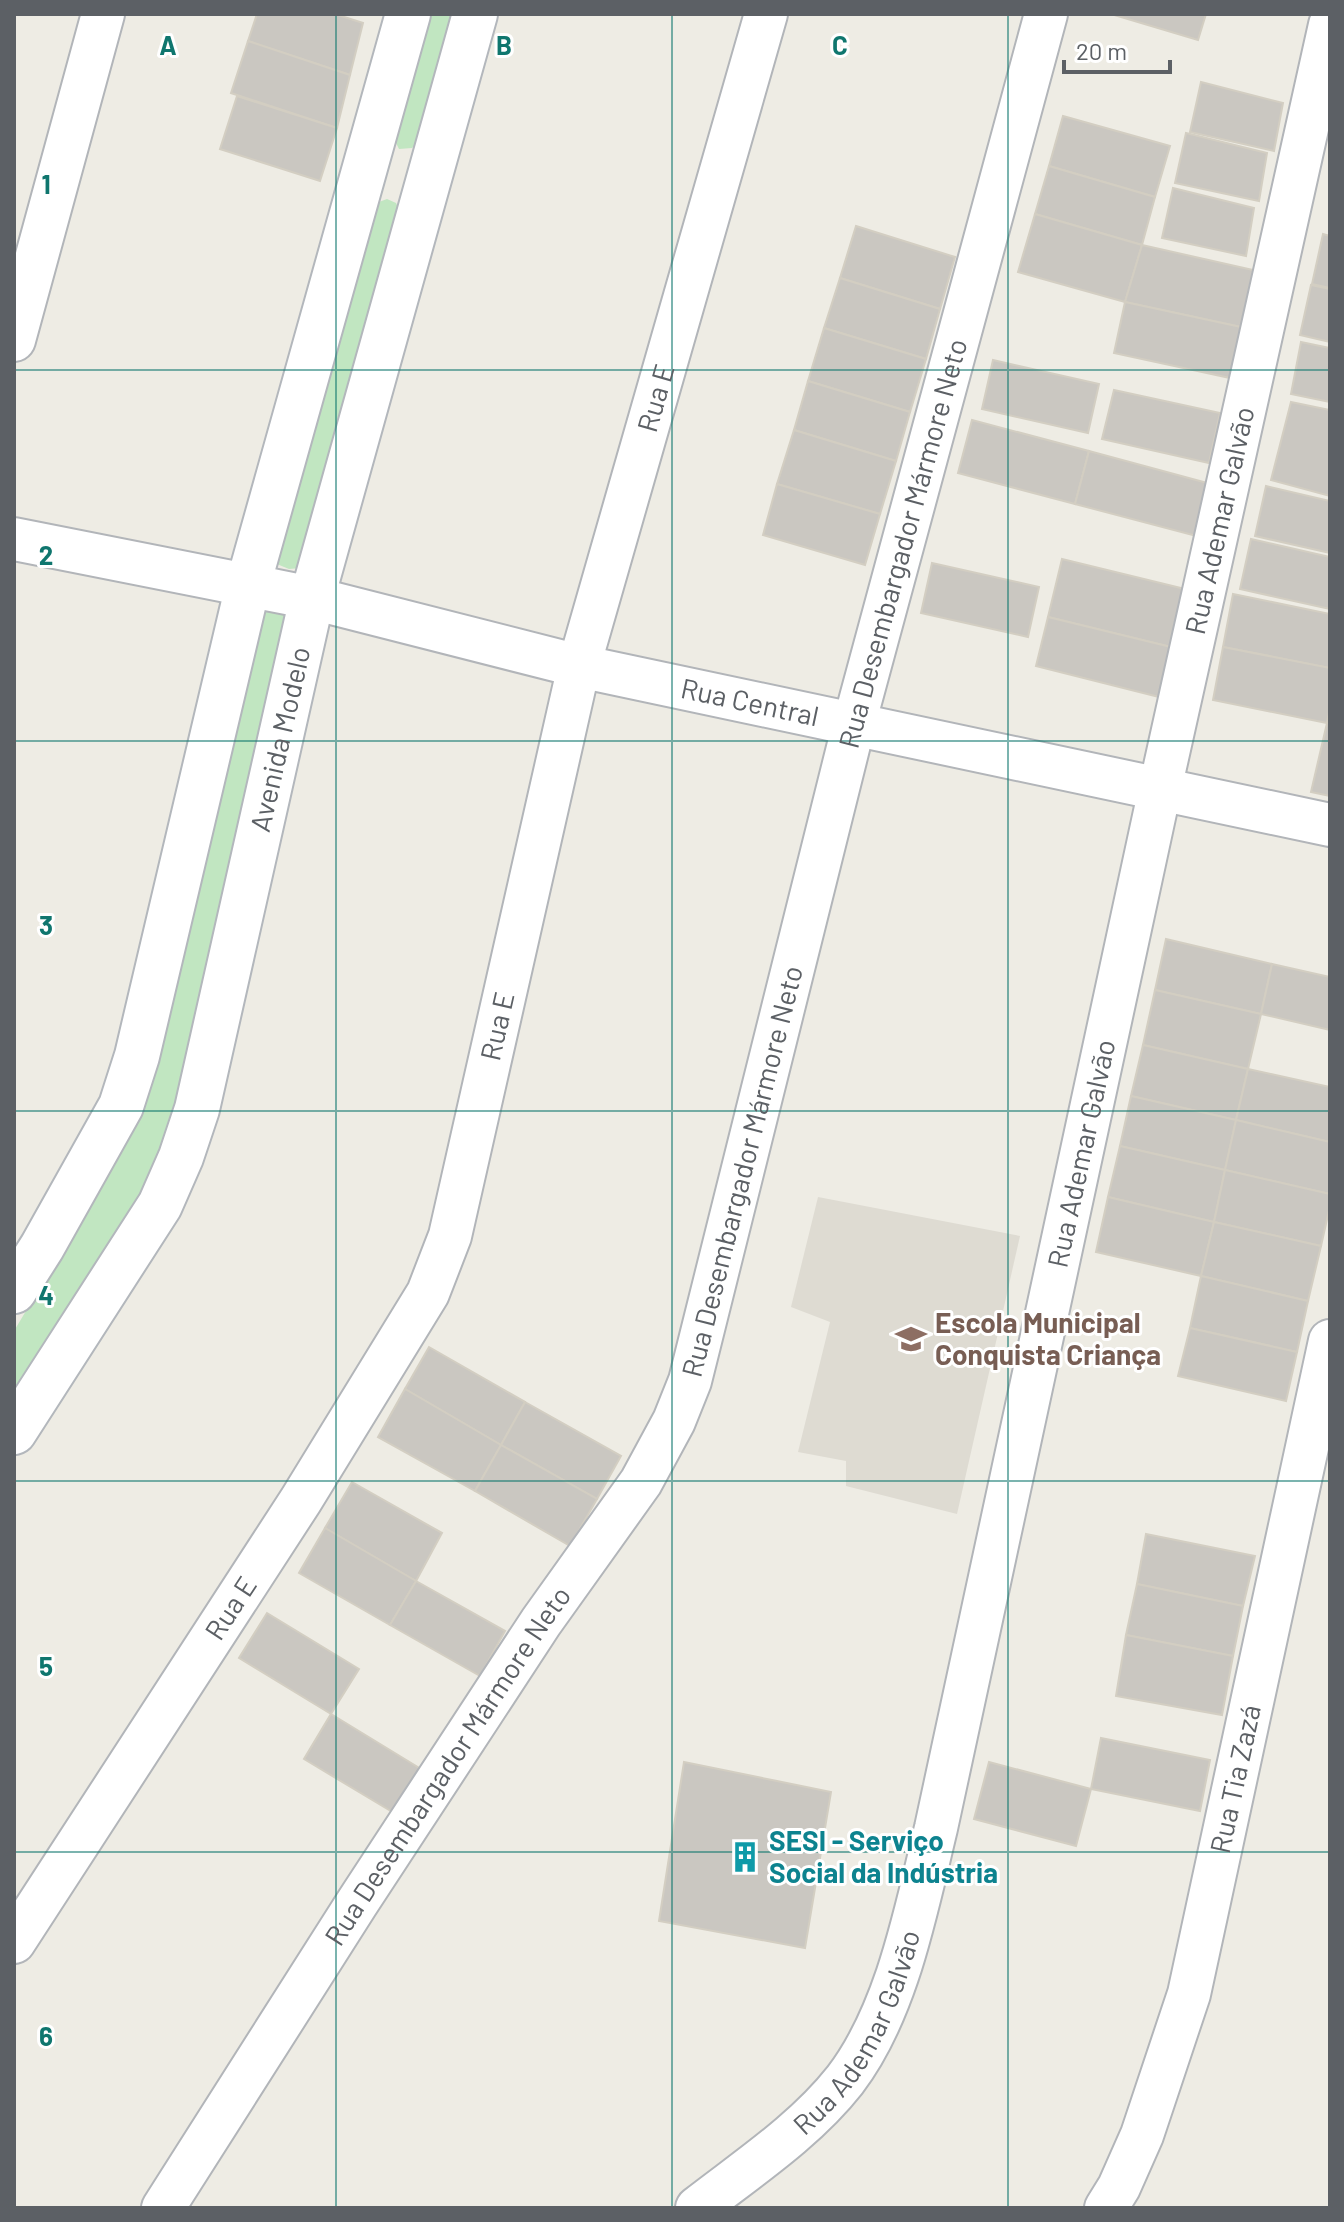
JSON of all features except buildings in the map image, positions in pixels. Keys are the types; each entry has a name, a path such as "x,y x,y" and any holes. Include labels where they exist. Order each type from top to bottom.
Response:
{"main road":[{"path":"14,1291 121,1106 137,1056 248,585 408,14"},
{"name":"Avenida Modelo","path":"14,1432 160,1205 197,1109 312,598 475,14"},
{"path":"364,172 427,185"}],"street":[{"path":"14,340 103,14"},
{"name":"Rua E","path":"14,1942 301,1500 428,1293 450,1236 464,1179 579,666 766,14"},
{"name":"Rua Desembargador Mármore Neto","path":"163,2208 541,1622 641,1482 674,1421 690,1381 854,724 1046,14"},
{"name":"Rua Ademar Galvão","path":"697,2208 803,2124 845,2081 889,1998 916,1911 1330,25"},
{"path":"14,539 248,585"},
{"name":"Rua Central","path":"248,585 312,598 579,666 1330,825"},
{"name":"Rua Tia Zazá","path":"1106,2208 1142,2135 1189,1994 1330,1341"}],"shaded area":[{"name":"Escola Municipal Conquista Criança","path":"818,1197 1020,1236 957,1514 846,1486 846,1461 798,1452 830,1322 791,1307"}],"green space":[{"path":"429,14 456,14 420,141 412,148 399,149 395,141"},
{"path":"387,199 396,203 400,212 301,568 289,569 272,562 376,208 379,202"},
{"path":"269,604 285,613 290,626 181,1110 140,1196 14,1396 14,1331 103,1182 252,623"}],"place":[{"name":"Escola Municipal Conquista Criança","path":"911,1339"},
{"name":"SESI - Serviço Social da Indústria","path":"745,1857"}]}
